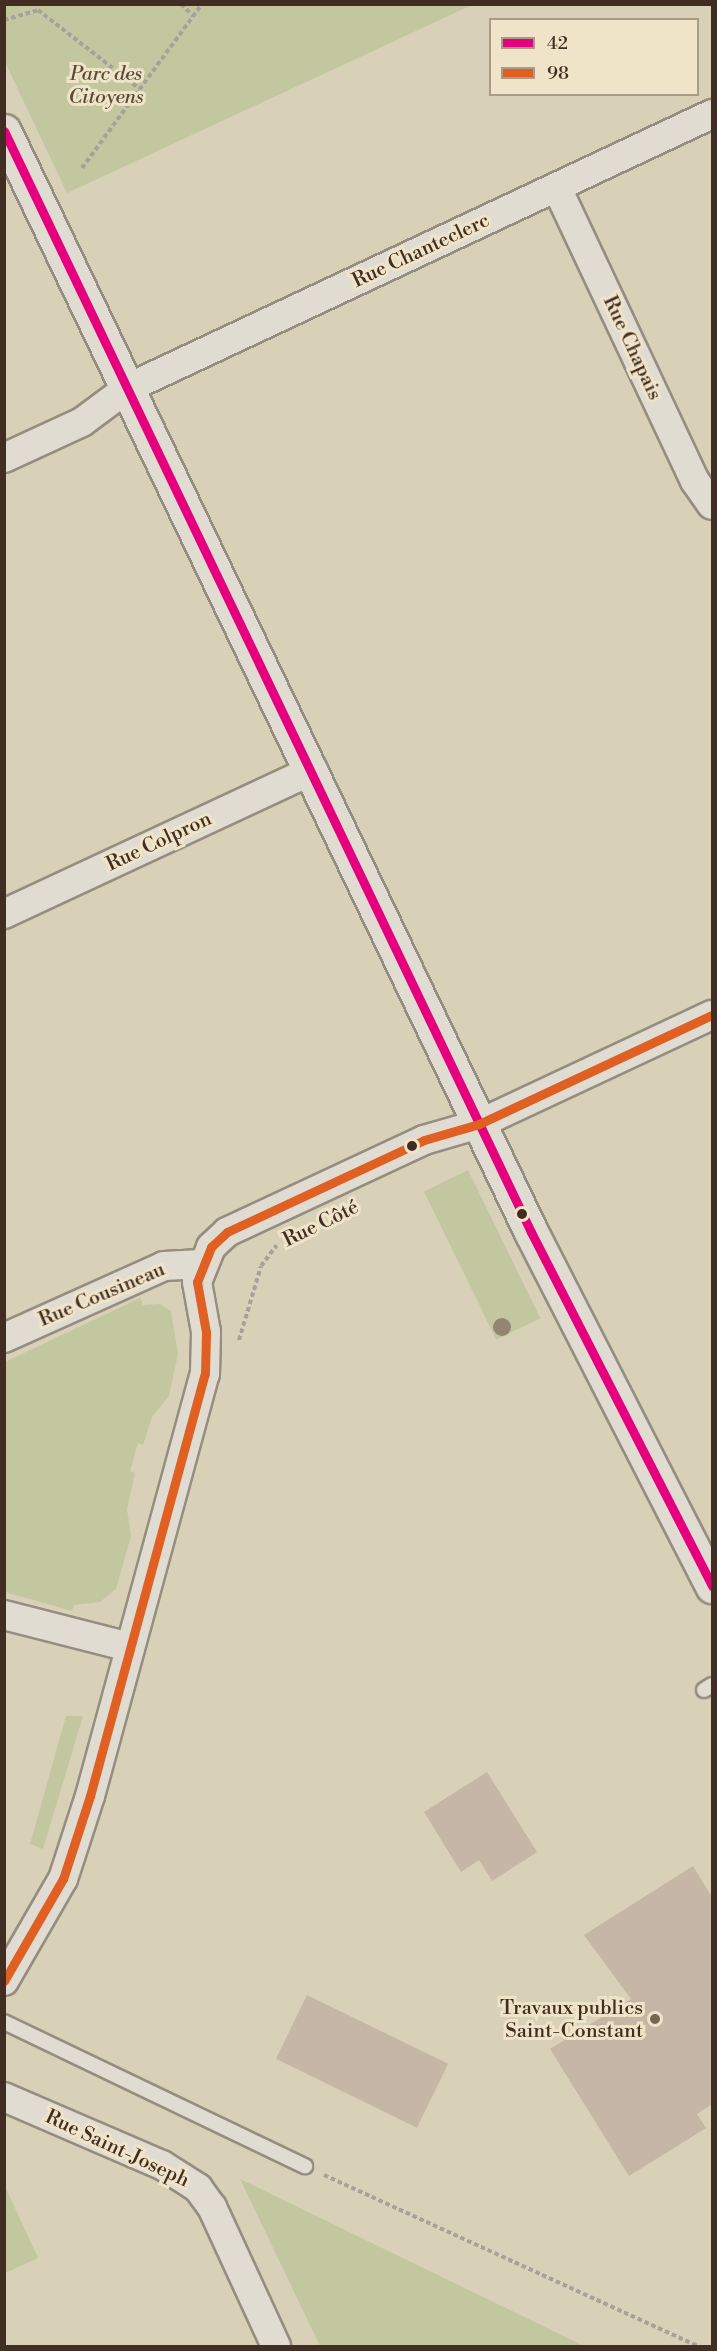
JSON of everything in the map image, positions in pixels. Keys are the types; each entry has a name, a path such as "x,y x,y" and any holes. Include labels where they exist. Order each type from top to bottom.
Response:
{"street":[{"name":"Rue Chanteclerc","path":"128,388 712,114"},
{"path":"4,131 314,770 479,1124 712,1586"},
{"name":"Rue Chapais","path":"556,188 695,481 712,505"},
{"path":"4,458 82,422 128,388"},
{"name":"Rue Colpron","path":"4,914 314,770"},
{"name":"Rue Côté","path":"201,1264 227,1232 447,1130 479,1124 712,1015"},
{"path":"4,1981 63,1879 130,1647 205,1374 206,1332 197,1282 201,1264"},
{"name":"Rue Cousineau","path":"4,1338 164,1266 201,1264"},
{"path":"4,1615 130,1647"},
{"name":"Rue Saint-Joseph","path":"4,2097 162,2165 198,2188 212,2207 276,2346"}],"lane":[{"path":"4,2022 305,2166"}],"path":[{"path":"181,4 193,16"},
{"path":"82,168 202,4"},
{"path":"4,20 38,10 140,89"},
{"name":"Rue Côté","path":"238,1344 261,1266 280,1242"},
{"path":"305,2166 697,2346"}],"green space":[{"name":"Parc des Citoyens","path":"5,4 472,5 67,193 5,62"},
{"path":"468,1170 540,1318 496,1340 424,1191"},
{"path":"140,1298 143,1305 160,1304 171,1311 178,1354 169,1396 152,1417 143,1445 138,1443 130,1471 135,1473 127,1509 131,1536 116,1589 100,1602 74,1605 72,1611 5,1592 5,1362"},
{"path":"66,1716 83,1716 43,1849 30,1844"},
{"path":"240,2179 584,2346 320,2346"},
{"path":"4,2184 38,2258 5,2273 4,2273"}],"building":[{"path":"487,1772 537,1852 492,1881 479,1860 461,1872 424,1812"},
{"name":"Travaux publics Saint-Constant","path":"693,1866 712,1897 712,2104 697,2114 706,2128 629,2176 550,2049 631,1999 584,1935"},
{"name":"Travaux publics Saint-Constant","path":"307,1995 448,2064 417,2128 276,2059"}],"transit line":[{"name":"42","path":"4,131 531,1232 712,1586"},
{"name":"98","path":"4,1981 63,1879 90,1796 205,1374 206,1332 197,1282 211,1247 227,1232 424,1140 479,1124 712,1015"}],"place":[{"name":"Travaux publics Saint-Constant","path":"655,2019"}]}
